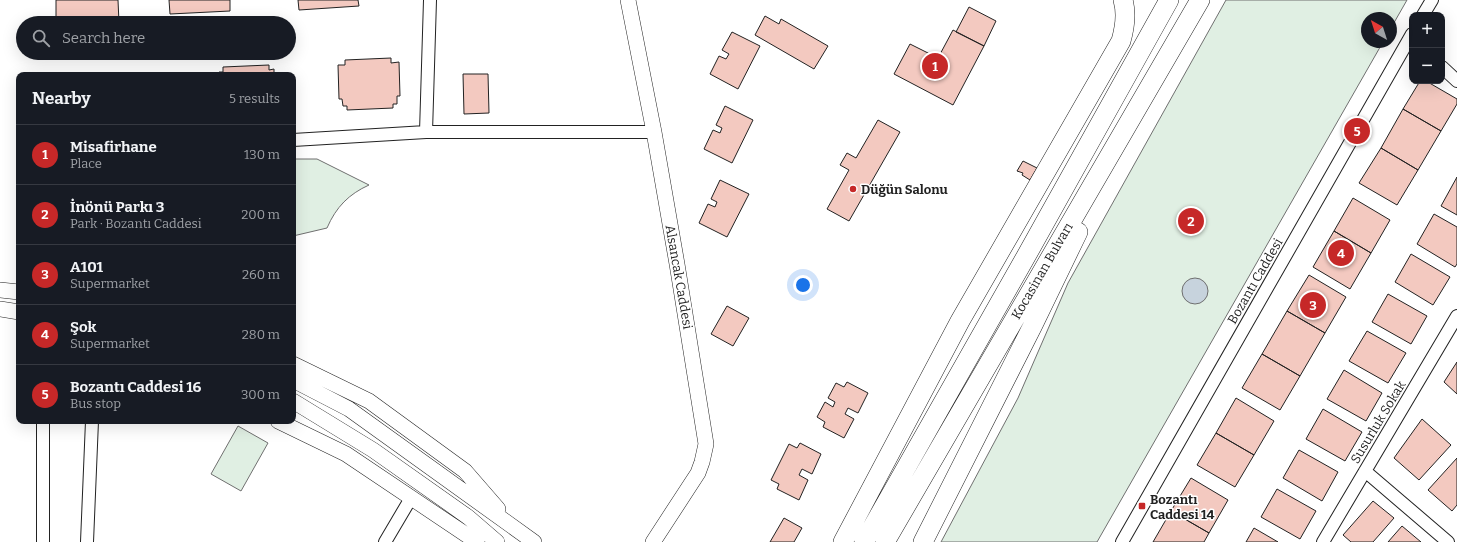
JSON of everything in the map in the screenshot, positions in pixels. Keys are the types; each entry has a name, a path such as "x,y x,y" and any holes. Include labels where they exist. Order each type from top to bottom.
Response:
{"highway":[{"path":"843,542 960,321 1121,41 1125,22 1123,0"},
{"name":"Kocasinan Bulvarı","path":"864,542 1169,0"},
{"name":"Kocasinan Bulvarı","path":"885,542 1200,0"},
{"path":"960,321 1114,97"},
{"path":"923,542 1033,326 1143,98"}],"street":[{"path":"426,132 430,0"},
{"name":"Alsancak Caddesi","path":"628,0 654,132 706,444 698,472 653,542"},
{"path":"1425,12 1432,0"},
{"name":"Bozantı Caddesi","path":"1122,542 1409,40"},
{"path":"1445,70 1457,81"},
{"path":"296,140 426,132 654,132"},
{"path":"0,290 16,292"},
{"path":"0,308 16,311"},
{"name":"Susurluk Sokak","path":"1323,542 1457,316"},
{"path":"296,365 369,401 465,471 516,529"},
{"path":"296,382 349,409 534,542"},
{"path":"296,403 373,450 468,517 498,542"},
{"path":"43,424 43,542"},
{"path":"87,542 92,424"},
{"path":"284,424 346,454 477,542"},
{"path":"1365,471 1448,542"},
{"path":"385,542 411,498"}],"green space":[{"path":"1226,0 1407,0 1397,18 1397,12 1361,12 1361,48 1380,48 1097,542 941,542 1018,398 1068,283"},
{"path":"296,159 317,159 369,185 349,197 344,202 327,228 296,235"},
{"path":"238,426 268,443 241,491 211,474"}],"shaded area":[{"path":"1195,278 1205,281 1208,291 1205,301 1195,304 1185,301 1182,291 1185,281"}],"building":[{"path":"56,0 118,0 119,16 56,16"},
{"path":"169,0 230,0 230,11 170,14"},
{"path":"298,0 358,0 359,6 299,10"},
{"path":"969,7 996,21 984,46 956,32"},
{"path":"765,16 779,24 781,19 828,46 814,69 755,35"},
{"path":"953,30 984,46 953,105 894,74 910,44 938,58"},
{"path":"732,32 760,46 738,89 710,74 719,56 726,59 729,54 722,50"},
{"path":"391,58 391,63 399,62 400,96 397,96 397,104 393,104 393,108 347,110 347,106 343,106 342,99 339,99 338,65 345,65 345,60"},
{"path":"269,65 269,70 274,69 274,72 223,72 223,67"},
{"path":"463,74 488,74 489,113 464,114"},
{"path":"1418,84 1431,84 1457,99 1457,104 1441,131 1403,109"},
{"path":"725,106 753,120 732,163 704,149 713,130 720,133 722,128 716,125"},
{"path":"1403,109 1441,131 1418,170 1381,148"},
{"name":"Düğün Salonu","path":"878,120 900,132 849,221 827,209 849,170 840,165 847,153 856,158"},
{"path":"1381,148 1418,170 1397,205 1359,183"},
{"path":"1023,161 1037,168 1030,180 1022,175 1023,173 1017,171"},
{"path":"1457,177 1457,215 1441,206"},
{"path":"720,180 749,194 727,237 699,223 708,204 715,207 717,202 711,199"},
{"path":"1353,198 1390,220 1371,253 1334,231"},
{"path":"1434,214 1457,227 1457,264 1455,267 1417,244"},
{"path":"1334,231 1371,253 1350,289 1313,267"},
{"path":"1411,254 1450,277 1433,305 1395,282"},
{"path":"1309,275 1346,297 1325,333 1287,311"},
{"path":"1388,294 1427,316 1411,344 1372,322"},
{"path":"727,306 749,318 733,346 711,334"},
{"path":"1287,311 1325,333 1300,376 1262,354"},
{"path":"1367,331 1406,353 1388,383 1349,361"},
{"path":"1262,354 1300,376 1280,410 1242,388"},
{"path":"1457,362 1457,394 1444,382"},
{"path":"1344,370 1382,393 1366,421 1327,399"},
{"path":"847,382 868,393 858,413 848,408 845,414 854,419 844,438 823,427 825,422 817,417 825,402 833,407 835,402 828,398 836,383 844,387"},
{"path":"1236,398 1274,421 1254,455 1216,433"},
{"path":"1323,409 1362,432 1345,461 1306,439"},
{"path":"1422,419 1451,445 1419,480 1394,458"},
{"path":"1216,433 1254,455 1235,487 1197,465"},
{"path":"800,443 821,454 812,474 802,469 799,475 808,480 799,500 777,489 779,484 771,480 789,444 797,448"},
{"path":"1299,450 1338,472 1322,501 1283,478"},
{"path":"1457,458 1457,505 1452,511 1428,490"},
{"path":"1191,478 1228,500 1209,533 1171,511"},
{"path":"1277,489 1316,511 1300,539 1261,517"},
{"path":"1373,501 1394,518 1373,542 1351,542 1343,535"},
{"path":"1171,511 1209,533 1204,542 1153,542"},
{"path":"784,518 802,528 794,542 770,542"},
{"path":"1402,526 1421,542 1388,542"},
{"path":"1254,528 1278,542 1246,542"}],"place":[{"name":"Misafirhane","path":"935,66"},
{"name":"Bozantı Caddesi 16","path":"1357,131"},
{"name":"Düğün Salonu","path":"853,189"},
{"name":"İnönü Parkı 3","path":"1191,221"},
{"name":"Şok","path":"1341,253"},
{"name":"A101","path":"1313,305"},
{"name":"Bozantı Caddesi 14","path":"1142,506"}]}
